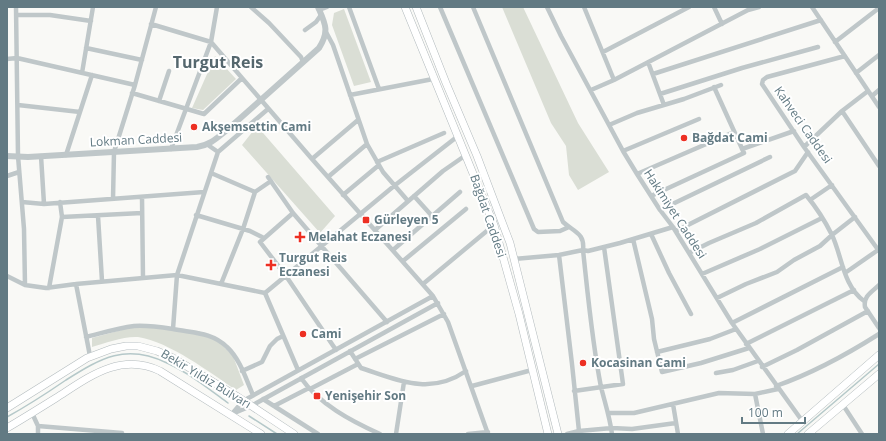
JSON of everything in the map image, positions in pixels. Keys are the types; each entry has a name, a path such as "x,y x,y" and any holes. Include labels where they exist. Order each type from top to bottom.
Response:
{"main road":[{"name":"Bağdat Caddesi","path":"405,7 433,79 494,225 519,314 548,434"},
{"name":"Bağdat Caddesi","path":"416,7 446,84 477,156 510,243 558,434"},
{"name":"Bekir Yıldız Bulvarı","path":"7,408 70,367 90,356 107,350 126,346 138,346 168,355 294,434"},
{"path":"788,434 879,355"},
{"name":"Bekir Yıldız Bulvarı","path":"7,428 89,376 114,366 131,364 146,365 160,371 261,434"},
{"path":"808,434 879,374"}],"street":[{"path":"16,7 18,156 24,229 25,285"},
{"path":"82,73 93,7"},
{"path":"113,199 114,152 135,85 156,7"},
{"path":"171,149 185,108 211,42 217,7"},
{"path":"250,7 269,23 304,62"},
{"path":"305,30 316,22 320,10 327,7"},
{"path":"349,7 379,89"},
{"path":"440,7 534,229 538,232 552,232 569,227"},
{"path":"473,7 563,222 579,234 584,243 583,250 588,305 601,387 612,428 612,434"},
{"name":"Hakimiyet Caddesi","path":"548,7 560,36 591,90 623,152 674,229 747,346 802,422"},
{"path":"584,7 614,80"},
{"path":"603,52 681,9 689,7"},
{"path":"714,7 722,24"},
{"path":"591,90 614,80 750,9 759,7"},
{"path":"807,7 816,14"},
{"path":"812,7 879,107"},
{"path":"835,42 879,8"},
{"path":"320,10 326,27 326,32 333,45 367,144 378,164 394,186 408,201"},
{"path":"16,15 50,15 91,21"},
{"path":"653,74 821,20"},
{"path":"151,24 211,42 343,195 433,296 448,322 488,433 468,434"},
{"name":"Lokman Caddesi","path":"7,156 28,157 171,149 197,147 208,144 213,142 319,48 324,40 326,32"},
{"path":"660,94 742,68 818,47"},
{"path":"86,48 142,60"},
{"path":"856,72 879,55"},
{"name":"Kahveci Caddesi","path":"845,56 767,77 762,84 804,147 878,251"},
{"path":"7,59 17,58 135,85"},
{"path":"648,62 664,105"},
{"path":"160,101 169,71"},
{"path":"66,155 92,75"},
{"path":"132,93 204,114 242,78"},
{"path":"350,95 433,79"},
{"path":"609,125 637,113 684,100 721,85"},
{"path":"651,196 744,153 714,88"},
{"path":"872,96 879,90"},
{"path":"804,147 842,111 868,91"},
{"path":"18,105 80,112"},
{"path":"173,329 177,275 218,152 268,109"},
{"path":"842,111 879,166"},
{"path":"623,152 699,119"},
{"path":"312,159 358,120"},
{"path":"742,149 794,131"},
{"path":"637,174 734,132"},
{"path":"343,195 378,164 444,133"},
{"path":"265,293 394,186 458,136"},
{"path":"208,144 218,152"},
{"path":"328,177 367,144"},
{"path":"514,258 559,255 583,250 588,251 674,229 795,171 808,152"},
{"path":"375,230 443,171 466,155"},
{"path":"42,156 44,204"},
{"path":"660,210 770,157"},
{"path":"7,176 19,172"},
{"path":"211,173 255,192"},
{"path":"221,284 243,229 255,192 270,179 293,213 387,322"},
{"path":"810,200 832,185"},
{"path":"22,202 44,204 204,192"},
{"path":"393,250 460,192"},
{"path":"689,253 756,223 806,195 832,235 845,273 854,290 864,301 864,305 879,328"},
{"path":"414,196 432,216"},
{"path":"142,197 143,278"},
{"path":"49,288 62,217 60,202"},
{"path":"403,261 466,209"},
{"path":"62,217 142,213"},
{"path":"293,213 260,242 286,276 336,350"},
{"path":"196,215 243,229 264,238"},
{"path":"98,216 102,282"},
{"path":"717,298 746,284 777,272 794,260 816,248 855,217"},
{"path":"702,274 760,249 822,218"},
{"path":"423,284 494,225"},
{"path":"651,234 669,273 691,314"},
{"path":"633,239 652,319 657,352 662,372 707,361 747,346 854,290"},
{"path":"574,391 623,384 604,247"},
{"path":"845,273 878,251"},
{"path":"559,255 579,431"},
{"path":"732,323 843,267"},
{"path":"7,276 35,288 49,288 76,284 177,275 265,293"},
{"path":"76,284 90,356"},
{"path":"864,301 879,285"},
{"path":"265,293 298,370"},
{"path":"231,415 243,401 433,296"},
{"path":"231,415 251,406 438,303"},
{"path":"762,367 797,350 868,311"},
{"path":"274,406 309,389 444,314"},
{"path":"86,337 139,326 154,326 202,333 216,339 231,351 254,395"},
{"path":"657,352 710,339 736,329"},
{"path":"608,413 634,413 719,393 755,394 777,387 824,366 849,353 879,334"},
{"path":"242,371 262,362 272,343 283,336"},
{"path":"350,351 361,368 404,382 422,385 440,383 456,377 466,371"},
{"path":"716,373 733,370 758,361"},
{"path":"472,386 532,370"},
{"path":"301,378 309,389 322,400 339,412 380,434"},
{"path":"396,434 404,382"},
{"path":"755,394 763,434"},
{"path":"263,399 318,434"},
{"path":"673,404 678,434"},
{"path":"843,405 862,434"},
{"path":"32,413 38,426 38,434"},
{"path":"567,434 579,431 612,428 632,429 676,423"},
{"path":"38,426 122,433"},
{"path":"632,429 633,434"}],"shaded area":[{"path":"502,7 523,7 578,123 609,172 578,190 569,175 566,146 551,123"},
{"path":"344,9 371,82 354,86 332,25 334,13"},
{"path":"215,56 236,79 203,110 192,108"},
{"path":"257,126 335,216 320,233 242,145"},
{"path":"140,325 199,331 220,343 233,356 244,385 236,390 176,351 150,340 138,337 115,340 92,347 92,338"}],"waterway":[{"path":"7,417 91,365 114,356 126,354 139,354 167,363 191,376 228,403"},
{"path":"797,434 879,364"},
{"path":"249,416 277,434"}],"place":[{"name":"Akşemsettin Cami","path":"194,127"},
{"name":"Bağdat Cami","path":"684,138"},
{"name":"Gürleyen 5","path":"366,220"},
{"name":"Melahat Eczanesi","path":"300,237"},
{"name":"Turgut Reis Eczanesi","path":"271,265"},
{"name":"Cami","path":"303,334"},
{"name":"Kocasinan Cami","path":"583,363"},
{"name":"Yenişehir Son","path":"317,396"}],"district":[{"name":"Turgut Reis","path":"218,62"}]}
